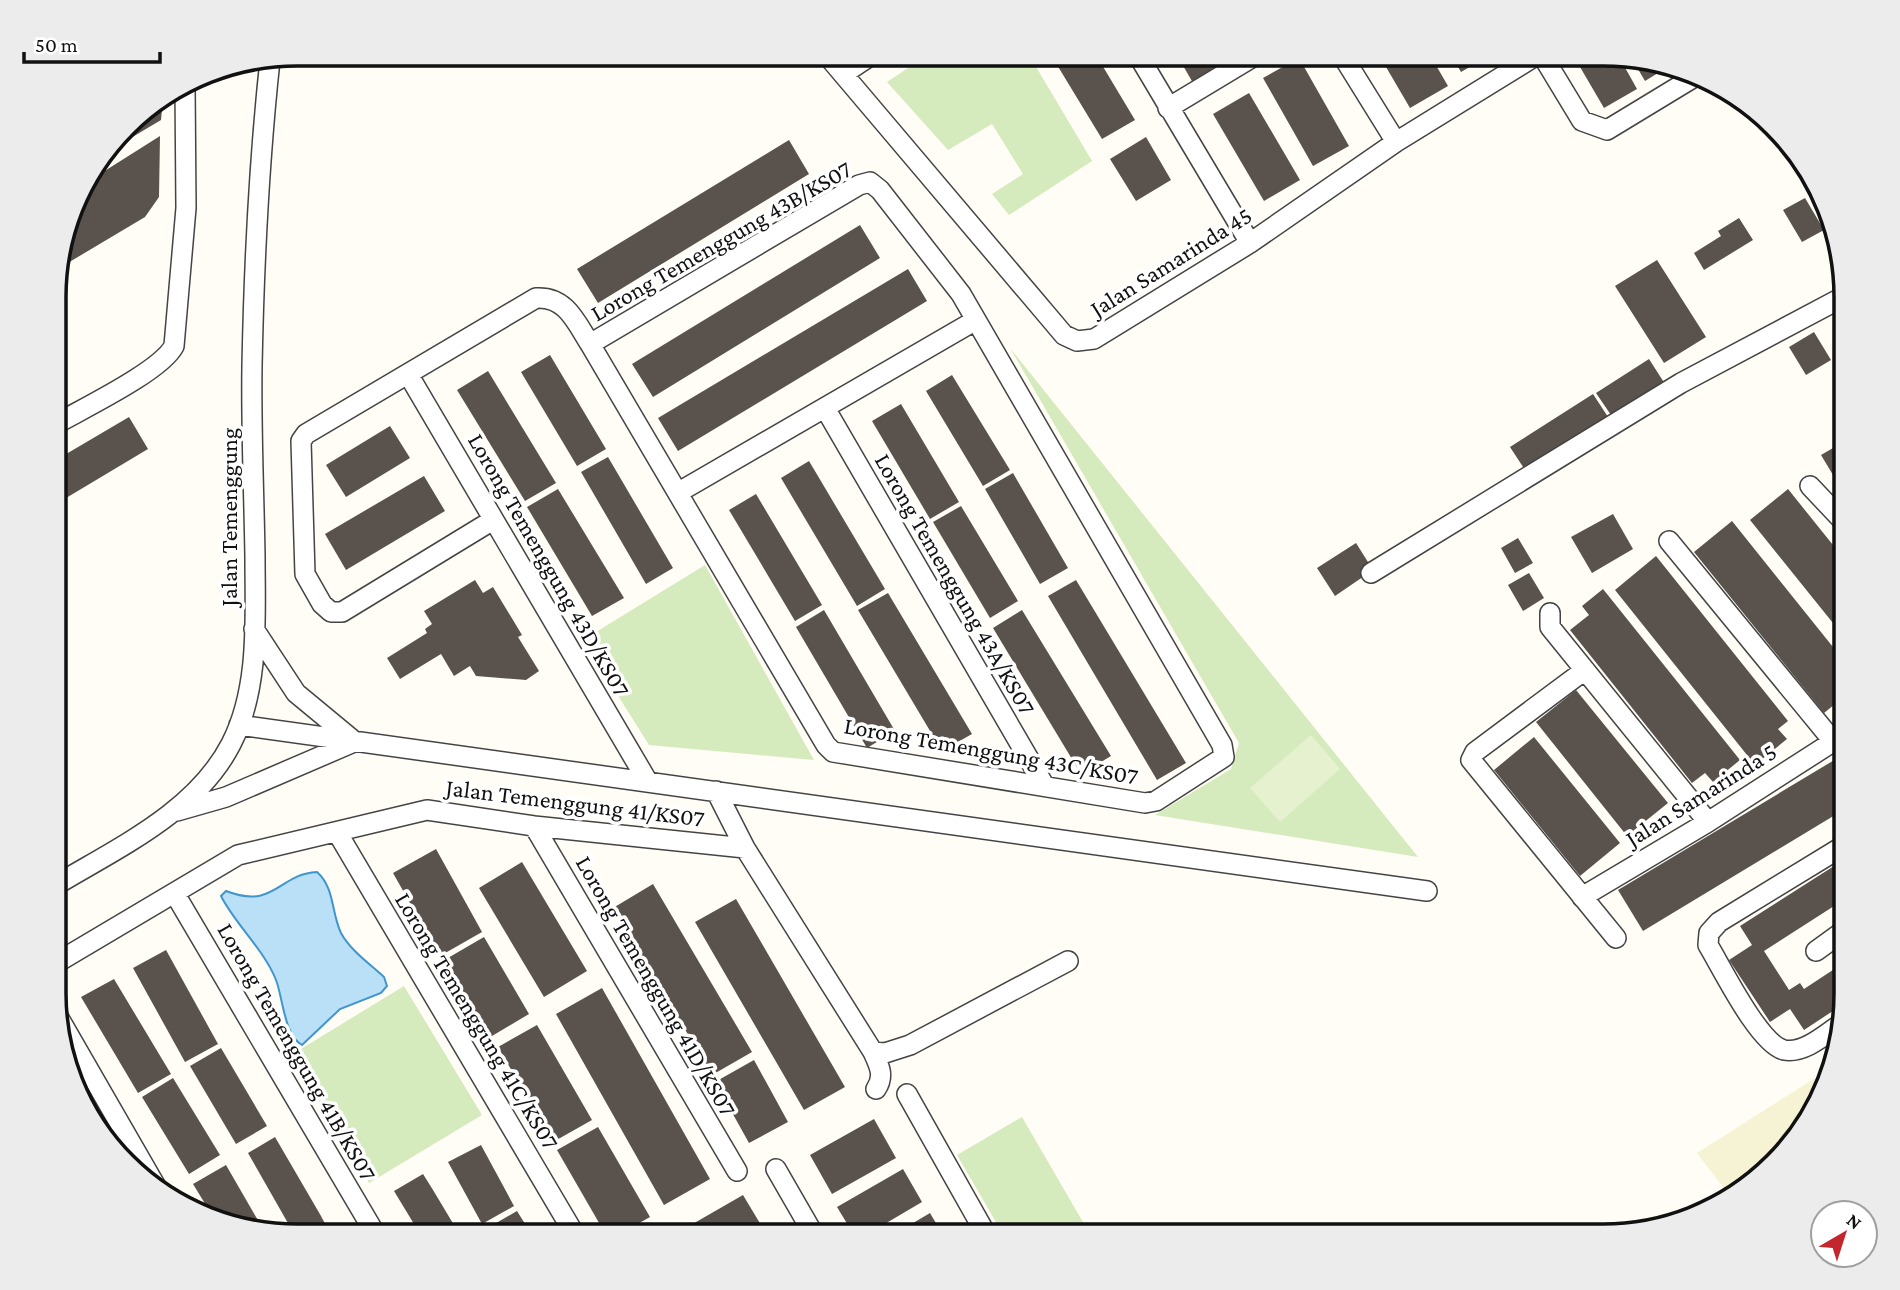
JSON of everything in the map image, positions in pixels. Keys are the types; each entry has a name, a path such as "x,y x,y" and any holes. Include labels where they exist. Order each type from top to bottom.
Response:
{"street":[{"path":"1144,66 1250,243"},
{"path":"1168,108 1237,66"},
{"path":"1349,66 1395,142"},
{"name":"Jalan Samarinda 45","path":"836,67 1064,335 1077,341 1094,339 1250,243 1395,142 1519,66"},
{"path":"1549,66 1582,121 1607,130 1685,83"},
{"path":"843,75 855,67"},
{"name":"Jalan Temenggung","path":"66,879 172,812 218,764 239,725 253,668 252,368 260,157 269,69"},
{"path":"66,418 168,357 174,346 186,208 185,96"},
{"name":"Lorong Temenggung 43B/KS07","path":"590,344 859,185 870,182 880,190 940,267 976,320"},
{"name":"Lorong Temenggung 43C/KS07","path":"494,520 342,612 331,612 322,604 305,574 300,441 306,434 536,298 551,297 567,308 590,344 826,746 833,752 1146,803 1156,801 1224,757 1222,745 976,320"},
{"path":"1371,573 1681,383 1833,302"},
{"path":"679,492 976,320"},
{"name":"Lorong Temenggung 43D/KS07","path":"408,374 648,782"},
{"name":"Lorong Temenggung 43A/KS07","path":"825,408 1044,785"},
{"path":"1810,486 1833,510"},
{"path":"1669,541 1833,730"},
{"path":"1550,613 1550,627 1709,822"},
{"path":"254,629 296,693 355,741"},
{"path":"1585,670 1475,752 1471,760 1616,939"},
{"path":"239,725 1427,891"},
{"path":"172,812 226,797 355,741"},
{"name":"Jalan Samarinda 5","path":"1583,897 1709,822 1833,741"},
{"path":"716,791 745,848 873,1052 880,1069 881,1082 876,1089"},
{"name":"Jalan Temenggung 41/KS07","path":"66,956 238,855 427,810 534,826 745,848"},
{"name":"Lorong Temenggung 41D/KS07","path":"534,826 737,1171"},
{"name":"Lorong Temenggung 41C/KS07","path":"337,832 568,1224"},
{"path":"1830,1031 1806,1047 1784,1050 1767,1040 1708,945 1709,933 1719,922 1833,852"},
{"name":"Lorong Temenggung 41B/KS07","path":"175,894 369,1224"},
{"path":"1816,951 1833,939"},
{"path":"873,1052 885,1053 911,1045 1068,961"},
{"path":"72,1041 143,1164"},
{"path":"907,1094 980,1223"},
{"path":"776,1169 807,1224"}],"shaded area":[{"path":"1817,1077 1810,1094 1786,1133 1766,1156 1724,1188 1697,1153"}],"green space":[{"path":"1036,66 1092,161 1009,215 992,194 1023,174 992,124 948,150 887,82 910,67"},
{"path":"1010,348 1418,857 1155,815 1231,769 1239,743"},
{"path":"705,565 814,760 649,745 583,640"},
{"path":"1311,735 1340,769 1280,822 1250,788"},
{"path":"404,986 482,1115 369,1183 291,1055"},
{"path":"1022,1117 1084,1223 997,1223 957,1155"}],"water":[{"path":"317,872 327,885 341,933 355,951 384,977 387,986 381,993 340,1009 302,1045 291,1033 271,969 221,896 226,891 242,896 266,894 293,878"}],"building":[{"path":"1058,66 1103,66 1135,120 1102,139"},
{"path":"1183,66 1223,66 1193,83"},
{"path":"1284,66 1304,66 1349,146 1313,166 1263,78"},
{"path":"1386,66 1436,66 1448,86 1410,108"},
{"path":"1458,66 1471,66 1461,72"},
{"path":"1579,66 1625,68 1637,89 1604,108"},
{"path":"1638,69 1657,74 1645,81"},
{"path":"1249,93 1300,180 1264,201 1213,114"},
{"path":"162,111 161,120 131,138"},
{"path":"160,136 159,197 145,217 69,262 84,209 104,172"},
{"path":"1146,137 1171,180 1136,201 1110,159"},
{"path":"789,140 809,174 598,303 577,269"},
{"path":"1805,198 1823,230 1802,242 1783,210"},
{"path":"1739,218 1753,240 1704,270 1694,253 1721,236 1718,231"},
{"path":"860,225 880,258 653,397 632,364"},
{"path":"1657,260 1706,337 1664,363 1615,286"},
{"path":"908,269 927,301 678,451 658,418"},
{"path":"1814,332 1831,360 1806,375 1789,347"},
{"path":"550,355 606,449 577,466 521,372"},
{"path":"1649,359 1665,384 1613,418 1596,393"},
{"path":"488,371 556,483 525,501 457,390"},
{"path":"952,375 1010,470 983,486 926,391"},
{"path":"1593,394 1610,420 1527,473 1510,447"},
{"path":"901,404 959,502 930,519 872,421"},
{"path":"129,417 148,449 66,498 66,454"},
{"path":"390,426 410,458 346,497 326,465"},
{"path":"1833,448 1833,475 1821,455"},
{"path":"608,457 673,568 646,584 581,472"},
{"path":"809,461 885,589 857,606 781,478"},
{"path":"1013,473 1068,568 1040,584 985,489"},
{"path":"424,476 445,511 346,570 325,534"},
{"path":"558,489 624,598 592,616 527,507"},
{"path":"1788,489 1833,545 1833,623 1750,520"},
{"path":"756,494 822,605 795,621 729,510"},
{"path":"961,506 1018,601 990,618 933,522"},
{"path":"1613,514 1633,549 1592,573 1571,537"},
{"path":"1732,521 1833,647 1833,706 1824,713 1694,552"},
{"path":"1518,538 1533,563 1515,573 1501,548"},
{"path":"1356,543 1373,570 1335,596 1317,568"},
{"path":"1656,556 1788,721 1778,729 1787,739 1755,765 1615,590"},
{"path":"1529,573 1544,598 1523,611 1508,585"},
{"path":"475,580 483,593 493,587 522,635 518,637 539,671 526,680 476,676 470,666 454,676 441,654 400,679 387,658 427,633 425,629 432,624 424,611"},
{"path":"1076,580 1186,763 1157,780 1048,596"},
{"path":"1603,589 1740,760 1713,782 1705,773 1692,783 1570,630 1589,615 1582,606"},
{"path":"888,593 972,734 942,751 858,610"},
{"path":"824,610 895,731 867,748 796,627"},
{"path":"1022,610 1111,756 1081,774 993,628"},
{"path":"1576,690 1668,803 1627,836 1536,722"},
{"path":"1534,737 1620,843 1580,876 1494,770"},
{"path":"1833,761 1833,816 1643,931 1618,890"},
{"path":"436,849 482,932 440,956 393,873"},
{"path":"522,862 587,971 544,997 479,888"},
{"path":"1833,867 1833,907 1764,951 1789,990 1800,983 1804,989 1833,970 1832,1011 1804,1030 1790,1009 1770,1022 1729,960 1752,945 1740,926"},
{"path":"653,884 752,1052 712,1075 613,908"},
{"path":"736,899 845,1087 804,1110 695,922"},
{"path":"484,937 529,1014 487,1039 441,962"},
{"path":"166,950 218,1044 185,1062 133,968"},
{"path":"114,979 171,1074 138,1093 81,997"},
{"path":"602,988 710,1179 664,1205 556,1014"},
{"path":"537,1025 592,1120 553,1142 498,1047"},
{"path":"221,1048 267,1126 236,1144 190,1066"},
{"path":"754,1060 788,1122 749,1143 715,1082"},
{"path":"173,1078 220,1155 189,1174 142,1097"},
{"path":"874,1119 896,1158 832,1194 810,1155"},
{"path":"598,1127 650,1217 638,1224 600,1224 557,1150"},
{"path":"275,1137 325,1224 288,1223 248,1153"},
{"path":"481,1145 514,1206 482,1224 448,1162"},
{"path":"226,1165 258,1220 205,1204 193,1184"},
{"path":"903,1169 922,1202 885,1224 847,1224 837,1207"},
{"path":"423,1174 453,1224 414,1224 394,1191"},
{"path":"743,1195 760,1224 693,1224"},
{"path":"517,1211 525,1224 495,1224"},
{"path":"930,1213 936,1224 912,1224"}]}
